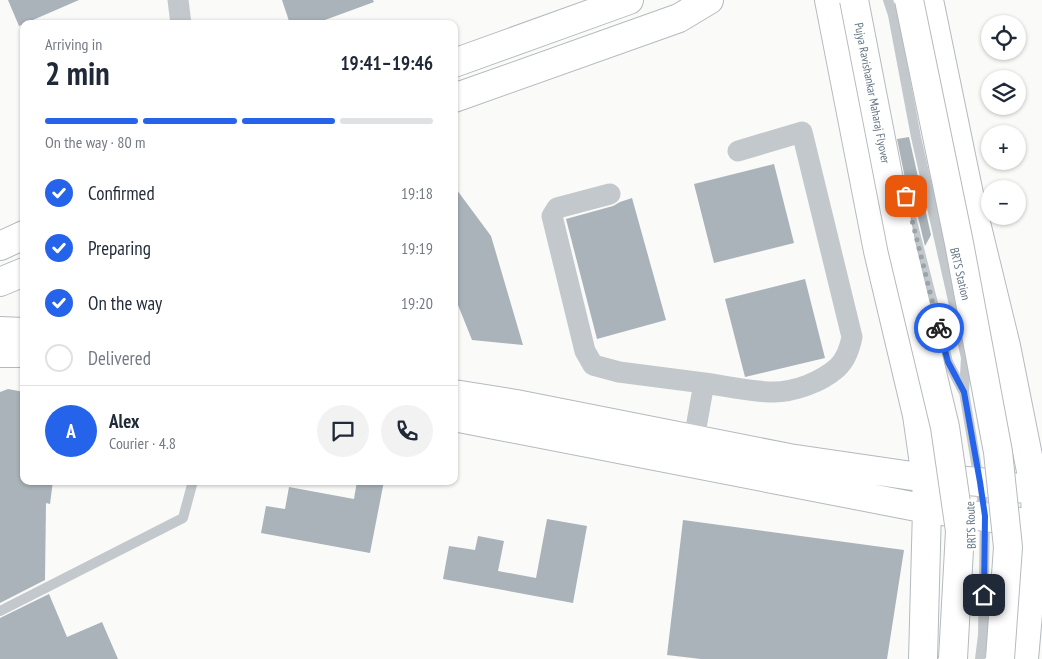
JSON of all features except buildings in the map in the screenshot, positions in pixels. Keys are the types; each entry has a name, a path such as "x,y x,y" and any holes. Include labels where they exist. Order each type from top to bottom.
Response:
{"main road":[{"path":"458,62 629,0"},
{"path":"458,97 679,18 709,0"},
{"path":"829,0 878,251 917,415 926,478 927,509 923,659"},
{"path":"909,0 959,243 998,452 1008,547 1000,659"},
{"path":"928,0 969,194 1006,346 1038,492 1039,524 1024,659"},
{"name":"Pujya Ravishankar Maharaj Flyover","path":"861,9 902,247 945,426 960,532 953,659"},
{"path":"0,246 20,236"},
{"path":"0,282 20,274"},
{"path":"0,331 20,332"},
{"path":"0,353 20,353"},
{"path":"458,395 789,458 926,478 980,482 1038,492"},
{"path":"458,418 927,509 1039,524"}],"street":[{"path":"178,0 181,20"},
{"path":"610,194 557,208 552,216 585,351 593,365 619,372 772,392 793,390 816,381 838,367 849,350 852,337 802,132 738,151"},
{"path":"694,439 704,382"}],"lane":[{"name":"BRTS Station","path":"888,0 893,15 916,137 966,358 964,392"},
{"path":"861,9 888,119"},
{"path":"901,177 948,362 964,392"},
{"name":"BRTS Route","path":"964,392 985,516 983,635 980,659"},
{"path":"0,611 183,518 192,485"}],"way so far":[{"path":"906,196 939,328"}],"route":[{"path":"939,328 948,362 964,392 980,482 985,516 984,595"}]}
